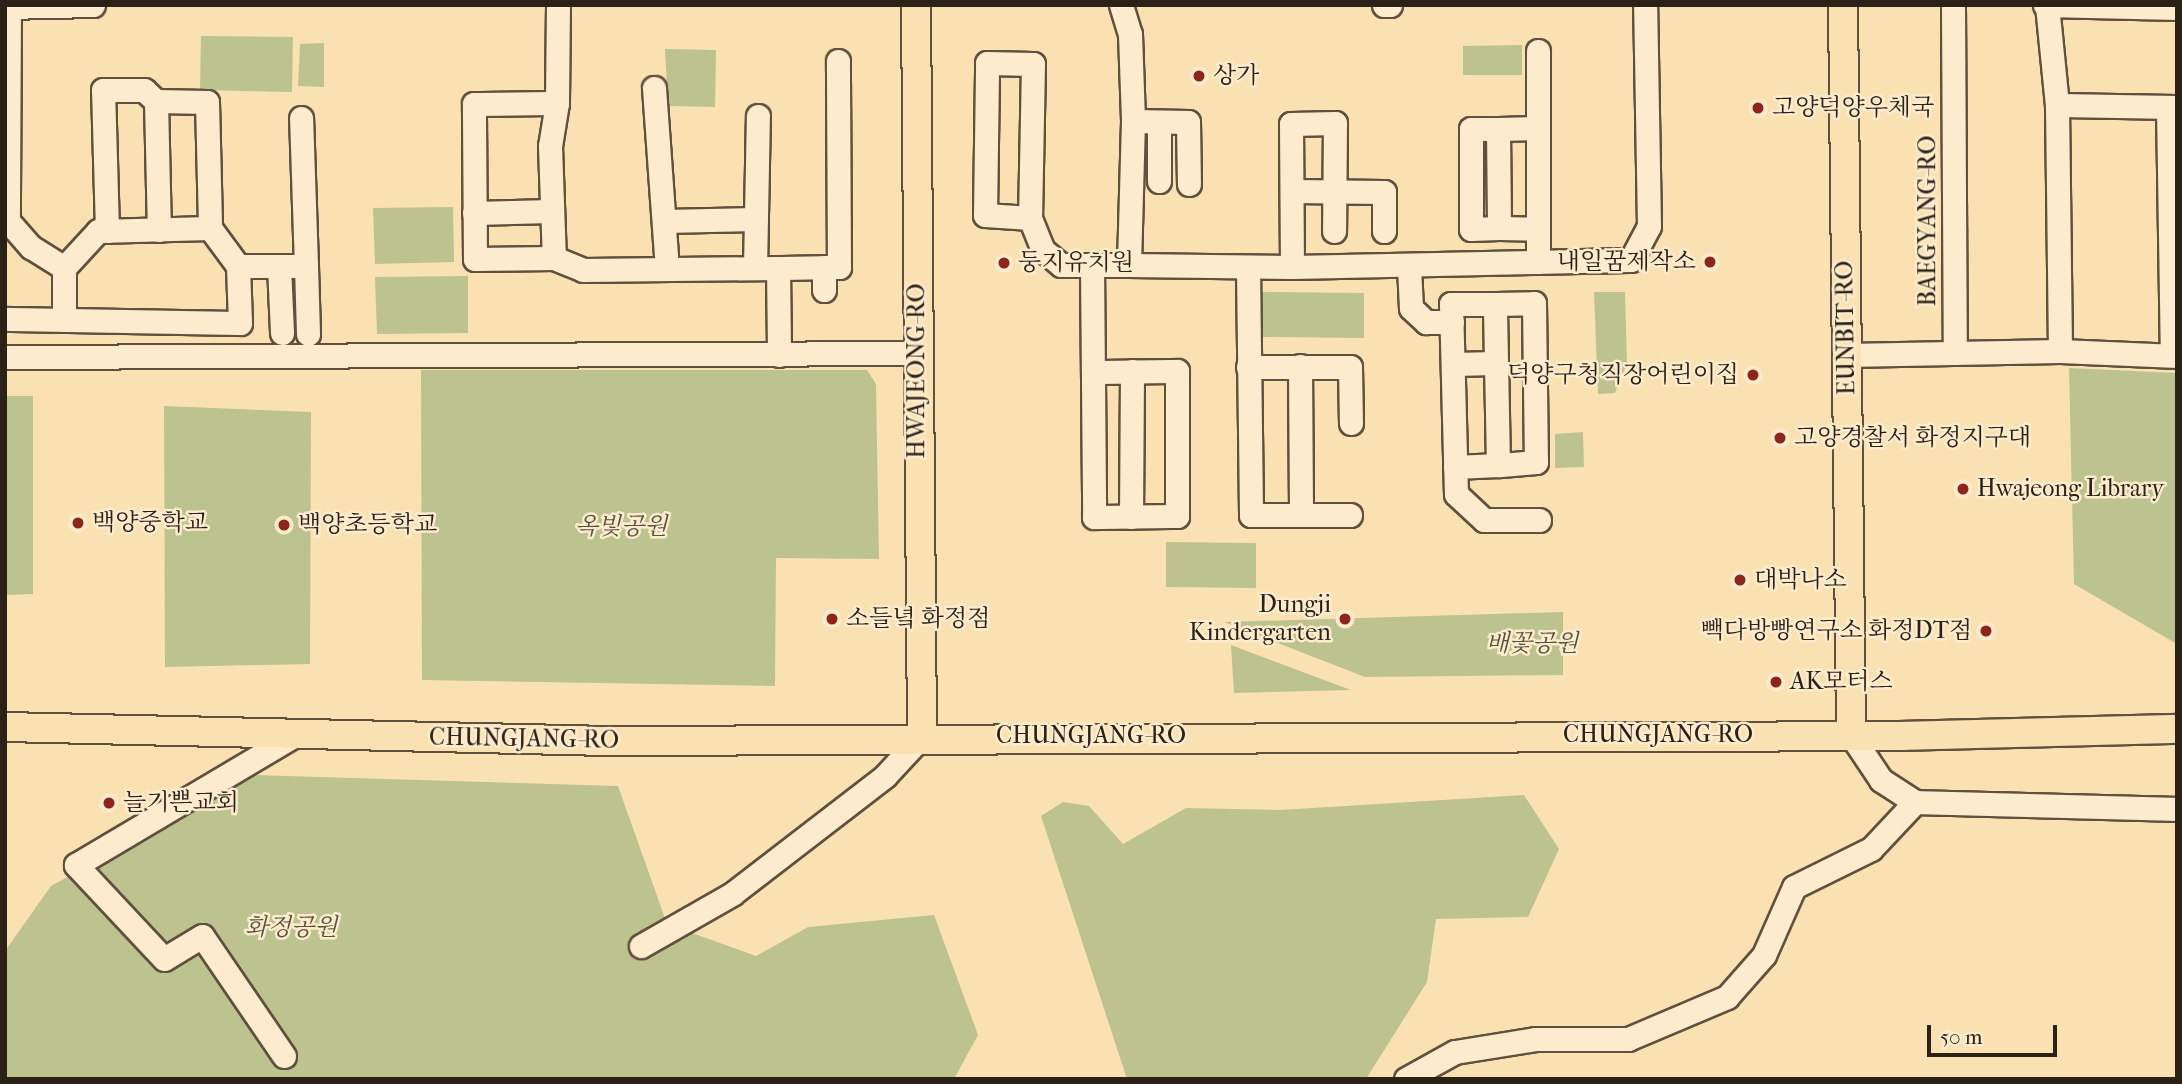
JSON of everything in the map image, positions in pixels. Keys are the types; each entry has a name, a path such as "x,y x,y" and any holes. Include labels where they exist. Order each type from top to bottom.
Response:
{"main road":[{"name":"HWAJEONG-RO","path":"916,5 922,736"},
{"name":"EUNBIT-RO","path":"1843,5 1851,735"},
{"name":"CHUNGJANG-RO","path":"5,727 608,741 922,736 1851,735 2177,729"}],"street":[{"path":"64,268 31,247 6,221 7,7 93,5"},
{"path":"554,258 550,146 557,103 558,5"},
{"path":"1121,5 1130,34 1133,121 1129,265"},
{"path":"1030,218 985,215 987,62 1032,64 1030,218 1043,250 1062,265 1409,266 1631,260 1649,226 1645,5"},
{"name":"BAEGYANG-RO","path":"1953,5 1955,352"},
{"path":"2060,351 2057,105 2046,5 2177,9"},
{"path":"1538,51 1538,262"},
{"path":"557,103 474,104 475,259 554,258 583,270 839,267 838,61"},
{"path":"654,88 667,269"},
{"path":"107,230 103,90 144,90 156,102 159,230"},
{"path":"5,319 240,323 238,265 210,228 207,102 156,102"},
{"path":"1846,355 2060,351 2174,356 2173,107 2057,105"},
{"path":"758,116 757,219 779,355"},
{"path":"301,118 308,334"},
{"path":"1133,121 1188,122 1189,184"},
{"path":"1159,122 1159,181"},
{"path":"1292,267 1291,124 1335,123 1334,231"},
{"path":"1538,128 1498,129 1499,229 1538,229"},
{"path":"1292,191 1384,192 1384,231"},
{"path":"474,213 551,211"},
{"path":"664,220 757,219"},
{"path":"64,320 64,268 98,231 210,228"},
{"path":"238,265 306,266"},
{"path":"1092,265 1094,517 1177,516 1177,371 1093,372"},
{"path":"279,266 282,333"},
{"path":"1409,266 1411,308 1426,322 1452,322"},
{"path":"824,267 824,290"},
{"path":"1248,267 1251,515 1350,515"},
{"path":"1455,467 1536,462 1534,303 1451,304 1452,322 1455,467 1456,494 1484,520 1539,520"},
{"path":"1495,304 1498,465"},
{"path":"5,357 917,353"},
{"path":"1453,364 1496,363"},
{"path":"1300,366 1301,515"},
{"path":"1248,367 1350,367 1351,422"},
{"path":"1131,517 1132,371"},
{"path":"284,1056 202,936 164,959 76,865 295,735"},
{"path":"1851,735 1881,780 1914,802 2177,809"},
{"path":"641,946 732,894 885,776 922,736"},
{"path":"1406,1079 1455,1052 1535,1039 1628,1039 1727,997 1763,955 1794,887 1871,849 1914,802"}],"green space":[{"path":"201,36 293,37 292,92 200,90"},
{"path":"324,43 324,87 298,86 300,44"},
{"path":"1522,45 1522,75 1463,75 1463,46"},
{"path":"665,49 716,50 715,107 668,106"},
{"path":"453,207 454,262 375,264 373,208"},
{"path":"468,276 468,333 377,334 375,277"},
{"path":"1260,292 1364,293 1364,338 1260,337"},
{"path":"1594,292 1625,292 1627,363 1615,393 1598,394"},
{"path":"2069,368 2177,373 2177,644 2074,584"},
{"name":"옥빛공원","path":"421,370 867,370 876,384 879,559 776,558 775,686 422,680"},
{"path":"5,396 33,396 33,594 5,595"},
{"path":"164,406 311,412 310,664 165,667"},
{"path":"1583,432 1584,467 1555,468 1555,434"},
{"path":"1166,542 1256,543 1256,588 1166,587"},
{"name":"배꽃공원","path":"1563,612 1563,675 1365,677 1224,622"},
{"path":"1231,645 1351,690 1234,693"},
{"name":"화정공원","path":"254,775 618,786 667,924 756,956 808,927 934,915 978,1035 954,1079 5,1079 5,951 51,886"},
{"path":"1524,795 1559,849 1528,917 1436,919 1427,982 1366,1079 1127,1079 1041,816 1063,802 1089,806 1123,844 1186,808 1280,810"}],"place":[{"name":"상가","path":"1199,76"},
{"name":"고양덕양우체국","path":"1758,108"},
{"name":"내일꿈제작소","path":"1710,262"},
{"name":"둥지유치원","path":"1004,263"},
{"name":"덕양구청직장어린이집","path":"1753,375"},
{"name":"고양경찰서 화정지구대","path":"1780,438"},
{"name":"Hwajeong Library","path":"1963,489"},
{"name":"백양중학교","path":"78,523"},
{"name":"백양초등학교","path":"284,525"},
{"name":"대박나소","path":"1740,580"},
{"name":"소들녘 화정점","path":"832,619"},
{"name":"Dungji Kindergarten","path":"1345,619"},
{"name":"빽다방빵연구소 화정DT점","path":"1986,631"},
{"name":"AK모터스","path":"1776,682"},
{"name":"늘기쁜교회","path":"109,803"}]}
